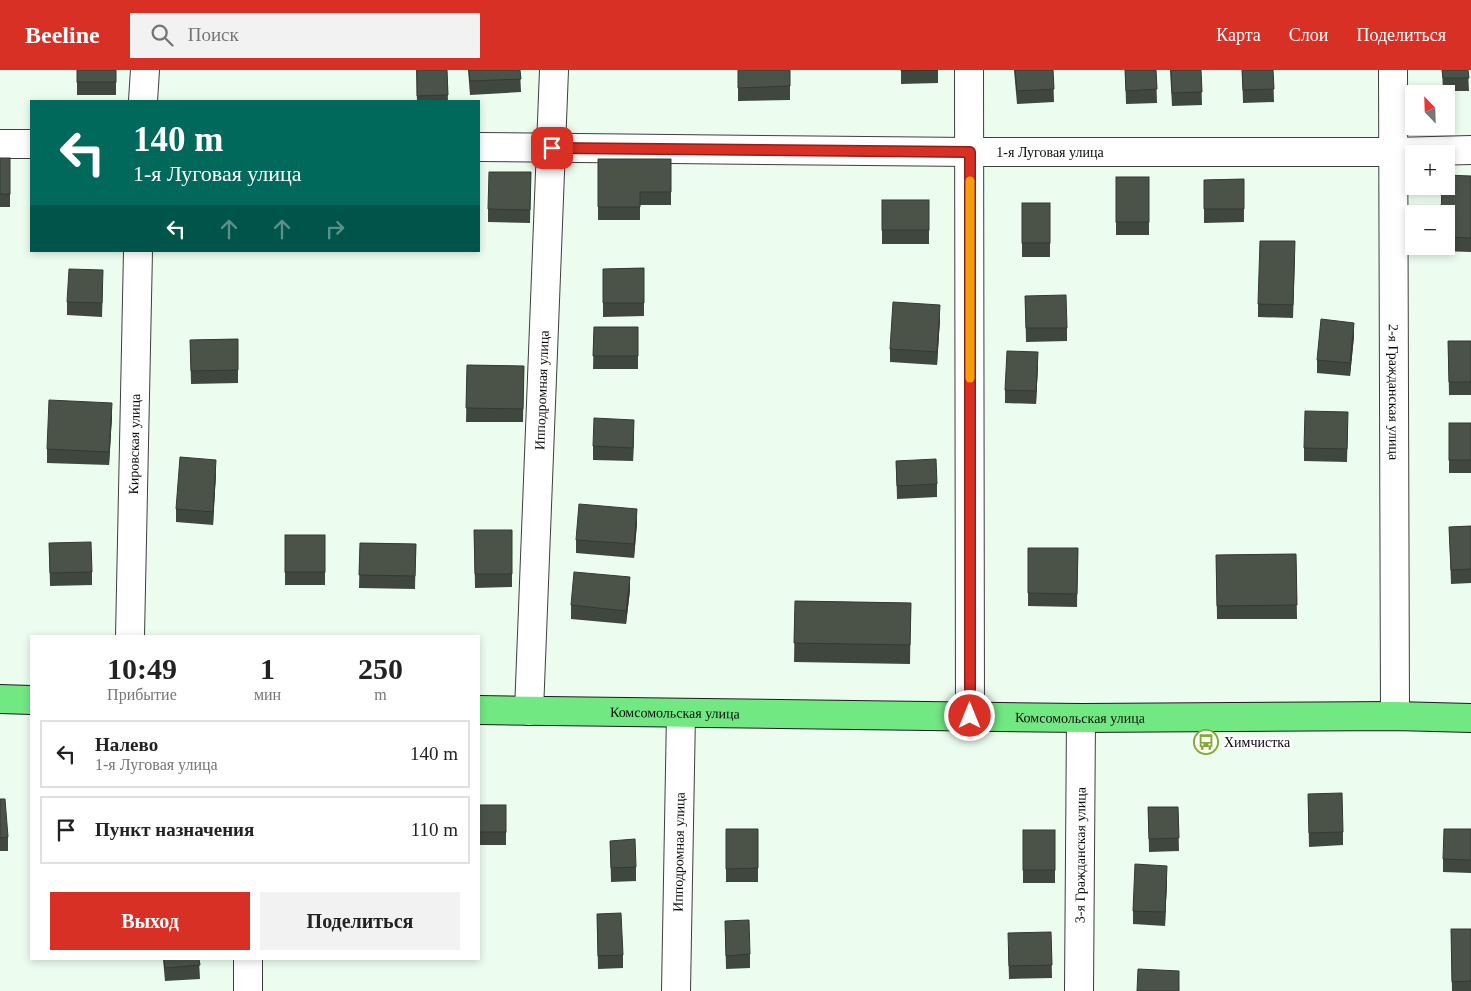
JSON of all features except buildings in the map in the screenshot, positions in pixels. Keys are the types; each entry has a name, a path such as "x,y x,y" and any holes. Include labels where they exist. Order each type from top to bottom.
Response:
{"main road":[{"path":"0,699 30,700"},
{"name":"Комсомольская улица","path":"480,710 1081,718 1395,716 1471,718"}],"street":[{"path":"143,100 144,70"},
{"name":"Ипподромная улица","path":"529,711 554,70"},
{"path":"969,70 970,716"},
{"name":"2-я Гражданская улица","path":"1394,70 1395,716"},
{"path":"0,144 30,144"},
{"name":"1-я Луговая улица","path":"480,147 970,152 1394,152 1471,150"},
{"name":"Кировская улица","path":"130,635 138,252"},
{"name":"Ипподромная улица","path":"676,991 681,713"},
{"name":"3-я Гражданская улица","path":"1078,991 1081,718"},
{"path":"248,960 248,991"}],"slow traffic":[{"path":"970,181 970,378"}],"place":[{"name":"Химчистка","path":"1206,742"}],"route":[{"path":"552,148 970,152 970,716"}]}
